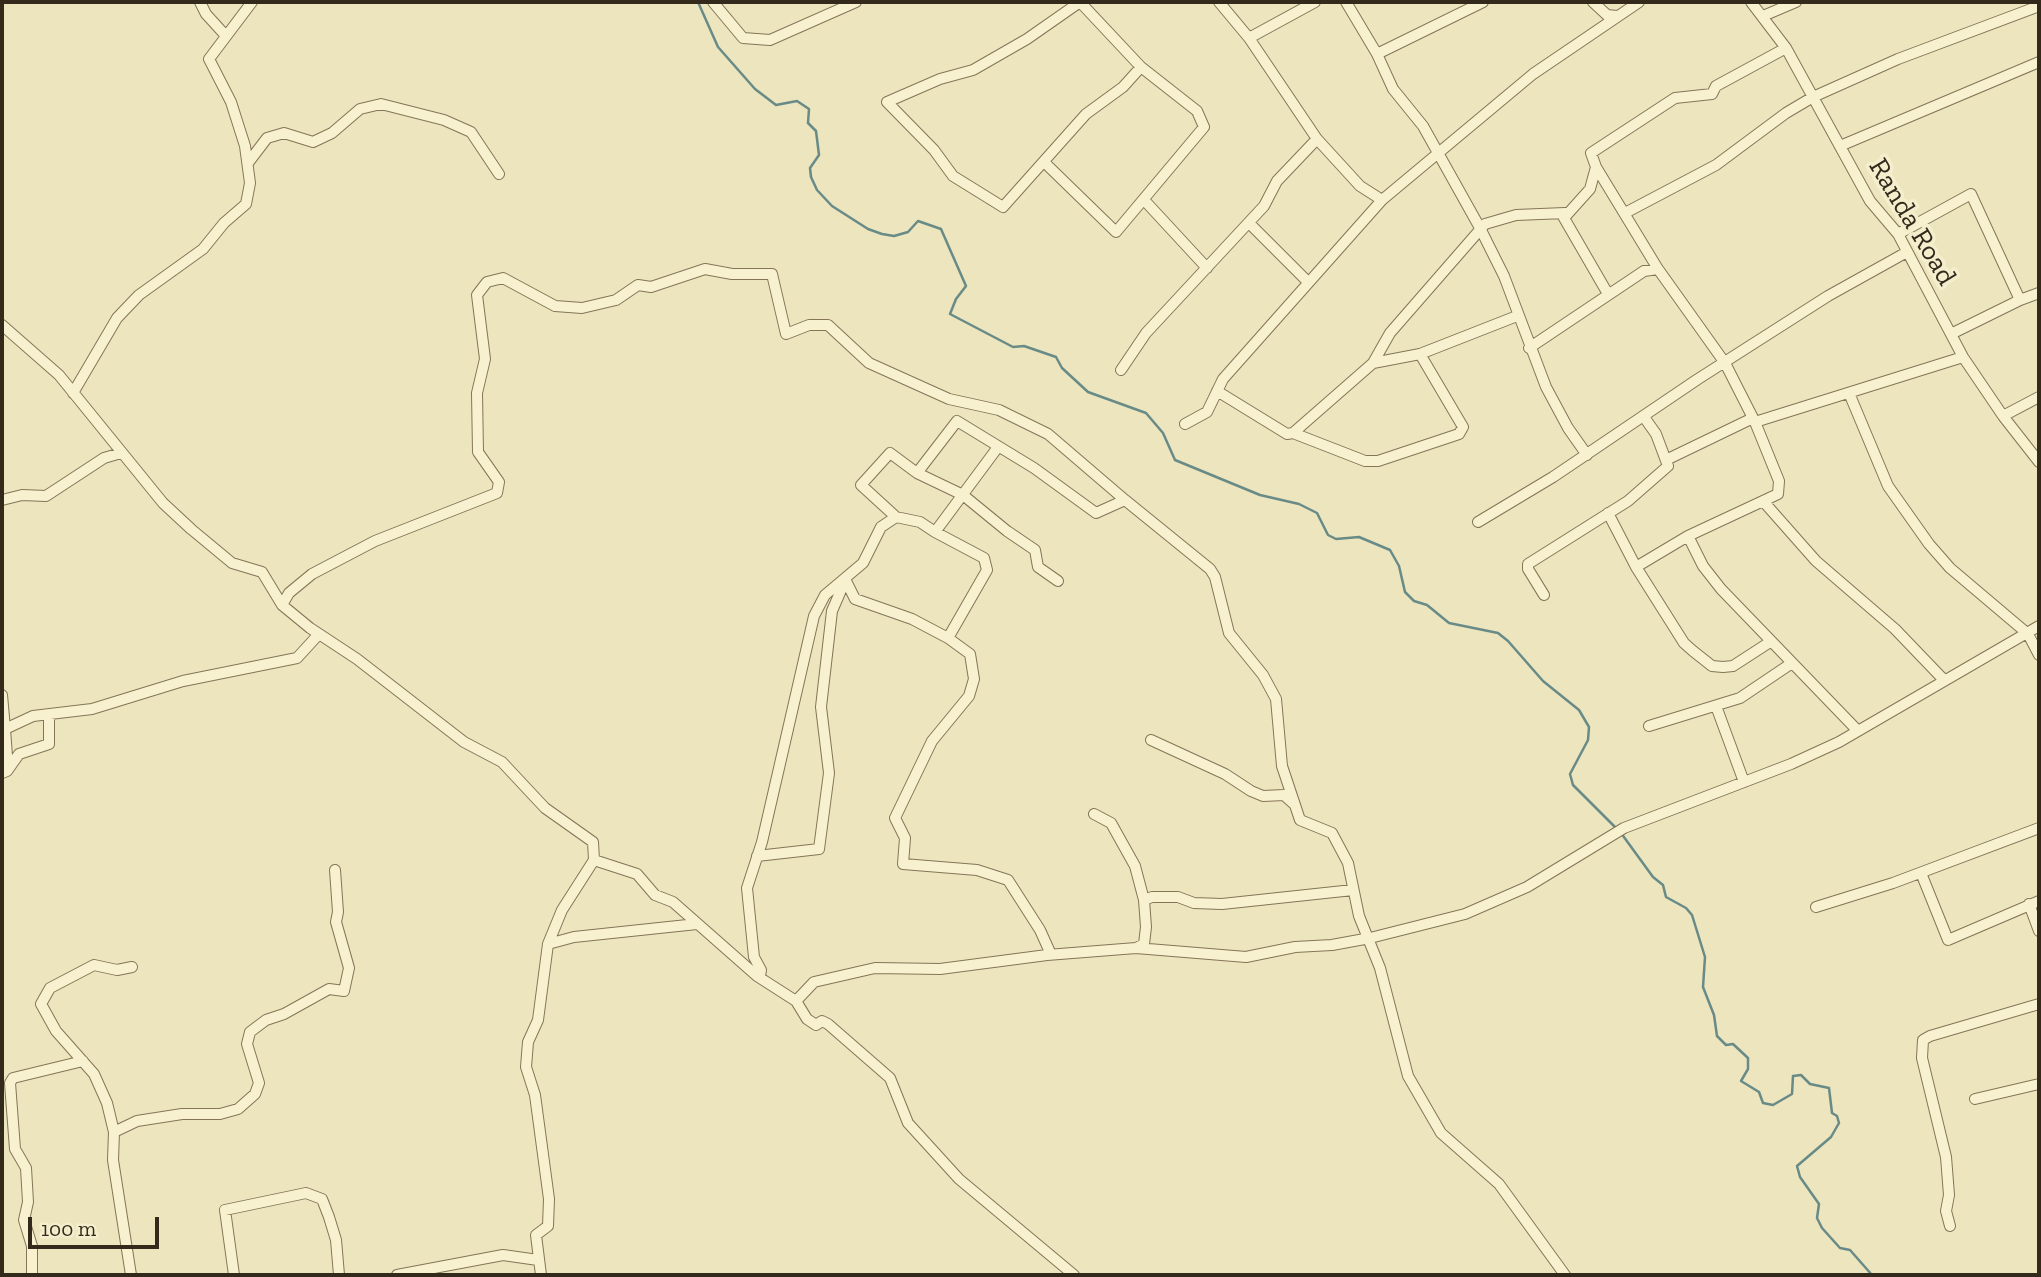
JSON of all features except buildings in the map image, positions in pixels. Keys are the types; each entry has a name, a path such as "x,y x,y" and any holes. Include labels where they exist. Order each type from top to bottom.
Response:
{"street":[{"path":"200,2 206,14 226,36"},
{"path":"73,393 117,317 139,295 203,249 224,223 246,204 249,196 248,163 231,102 209,59 252,2"},
{"path":"713,2 743,38 770,40 856,2"},
{"path":"1044,162 1116,232 1145,201 1203,128 1197,111 1141,67 1080,2 1027,39 973,70 940,79 887,102 934,150 953,176 1003,207 1086,114 1123,87 1141,67"},
{"path":"1219,2 1249,38 1317,139 1360,186 1381,200"},
{"path":"1249,38 1315,2"},
{"path":"1346,2 1377,54 1393,89 1423,126 1436,154 1480,228 1504,276 1530,348 1568,428 1587,455"},
{"path":"1377,54 1463,5 1483,2"},
{"path":"1593,2 1608,15 1617,16"},
{"path":"1185,424 1207,412 1223,379 1381,200 1533,74 1639,2"},
{"name":"Randa Road","path":"1751,2 1786,48 1870,201 1898,234 1963,356 2003,416 2039,462"},
{"path":"1763,16 1796,2"},
{"path":"1625,213 1716,165 1786,113 1813,97 1898,59 2039,3"},
{"path":"1636,567 1688,536 1779,494 1781,487 1754,420 1725,363 1658,269 1596,167 1591,153 1675,98 1712,94 1716,86 1786,48"},
{"path":"1840,146 2039,62"},
{"path":"248,163 267,138 284,133 313,142 332,133 360,109 381,104 444,120 471,132 499,174"},
{"path":"1121,369 1146,332 1249,223 1269,199 1277,181 1317,139"},
{"path":"1293,433 1373,363 1390,332 1480,228 1516,215 1565,214 1590,189 1596,167"},
{"path":"1898,234 1971,194 2021,295 2020,300"},
{"path":"1145,201 1207,268"},
{"path":"1565,214 1566,223 1608,294"},
{"path":"1249,223 1308,282"},
{"path":"1478,522 1587,455 1828,296 1907,252"},
{"path":"282,605 289,593 312,574 375,541 497,494 499,482 478,452 477,393 485,359 477,295 487,282 503,278 555,306 582,307 616,300 638,285 650,287 705,269 732,274 772,274 786,334 809,325 828,325 869,363 949,399 999,410 1048,434 1125,500 1169,533 1215,577 1229,633 1263,675 1276,699 1282,766 1300,820 1332,833 1348,863 1363,928 1370,938 1408,1076 1441,1133 1499,1184 1565,1275"},
{"path":"1530,348 1644,271 1658,269"},
{"path":"1951,334 2039,293"},
{"path":"1373,363 1420,354 1517,316"},
{"path":"2,325 48,363 163,503 191,529 232,563 262,572 282,605 464,742 502,762 545,808 593,842 594,860 562,910 548,944 538,1020 528,1042 526,1068 535,1095 549,1199 548,1226 536,1236 541,1275"},
{"path":"1217,391 1287,434 1293,433 1365,461 1378,461 1459,433 1463,427 1420,354"},
{"path":"1668,459 1754,420 1850,393 1963,356"},
{"path":"1850,393 1888,486 1937,555 2028,634 2039,655"},
{"path":"2003,416 2039,397"},
{"path":"1544,595 1528,569 1528,564 1608,513 1664,472 1668,466 1668,459 1644,417"},
{"path":"916,473 957,421 1034,468 1096,513 1125,500"},
{"path":"934,532 998,447"},
{"path":"2,500 22,495 46,496 104,458 121,453"},
{"path":"948,638 987,570 984,558 920,522 896,517 861,485 890,453 916,473 963,495 1035,550 1038,567 1058,581"},
{"path":"1763,501 1816,561 1908,641 1943,679"},
{"path":"1608,513 1636,567 1684,643 1712,666 1733,666 1770,642"},
{"path":"757,856 819,849 829,772 821,707 832,611 846,581 869,554 881,527 896,517"},
{"path":"1688,536 1703,566 1770,642 1858,731"},
{"path":"846,581 855,599 912,619 948,638 970,654 974,679 969,696 923,757 895,818 905,838 903,864 976,870 1008,880 1040,930 1049,950 1047,955"},
{"path":"760,976 761,970 754,957 747,905 749,879 757,856 814,616 825,595 846,581"},
{"path":"796,1001 814,982 875,968 940,969 1047,955 1136,948 1246,957 1370,938 1480,908 1527,887 1624,828 1791,764 1858,731 1943,679 2039,626"},
{"path":"5,729 33,716 92,709 183,681 297,658 319,634"},
{"path":"1649,726 1740,698 1792,663"},
{"path":"2,695 5,771"},
{"path":"1716,706 1744,782"},
{"path":"5,771 19,754 49,744 49,715"},
{"path":"1151,740 1263,796 1284,795 1297,809"},
{"path":"1094,814 1111,823 1127,849 1144,900 1144,944 1136,948"},
{"path":"1816,907 1921,873 2039,828"},
{"path":"594,860 637,874 655,895 673,902 760,976 796,1001 807,1019 816,1025 822,1021 828,1024 890,1079 908,1123 959,1179 1074,1275"},
{"path":"114,1132 136,1121 182,1114 220,1114 238,1109 256,1094 259,1083 247,1044 250,1032 266,1020 284,1014 329,989 344,990 349,968 336,922 338,912 335,870"},
{"path":"1921,873 1948,940 2034,902 2039,931"},
{"path":"1144,900 1152,897 1178,897 1194,903 1222,904 1353,890"},
{"path":"548,944 573,937 697,924"},
{"path":"131,1275 113,1160 114,1132 99,1083 45,1014 41,1004 44,996 69,976 94,965 117,970 132,967"},
{"path":"1950,1226 1946,1211 1949,1195 1946,1157 1922,1058 1923,1040 2039,1004"},
{"path":"32,1275 32,1246 24,1220 28,1202 26,1168 15,1149 10,1083 13,1078 83,1060"},
{"path":"1975,1099 2039,1084"},
{"path":"234,1275 225,1210 306,1192 322,1199 330,1217 336,1240 339,1275"},
{"path":"397,1275 503,1255 538,1261"}],"waterway":[{"path":"698,2 718,47 755,89 776,105 797,101 809,109 808,123 816,131 819,155 810,168 811,177 817,190 832,206 868,229 882,234 894,236 908,232 918,221 941,229 966,286 956,299 950,314 1013,347 1024,346 1056,357 1062,368 1088,392 1146,413 1163,433 1175,460 1260,495 1299,504 1317,513 1328,535 1336,539 1359,537 1390,550 1399,566 1405,592 1414,601 1427,605 1449,623 1498,633 1508,641 1543,681 1579,710 1589,727 1588,740 1570,774 1573,785 1616,828"},
{"path":"1621,833 1653,877 1663,885 1666,897 1686,908 1692,915 1705,957 1703,987 1714,1015 1717,1036 1726,1045 1733,1044 1748,1058 1748,1069 1741,1081 1759,1092 1763,1103 1773,1105 1792,1094 1793,1076 1801,1075 1810,1084 1829,1088 1832,1113 1837,1116 1839,1123 1831,1137 1797,1166 1800,1177 1819,1204 1817,1218 1822,1228 1840,1248 1850,1250 1872,1275"}]}
